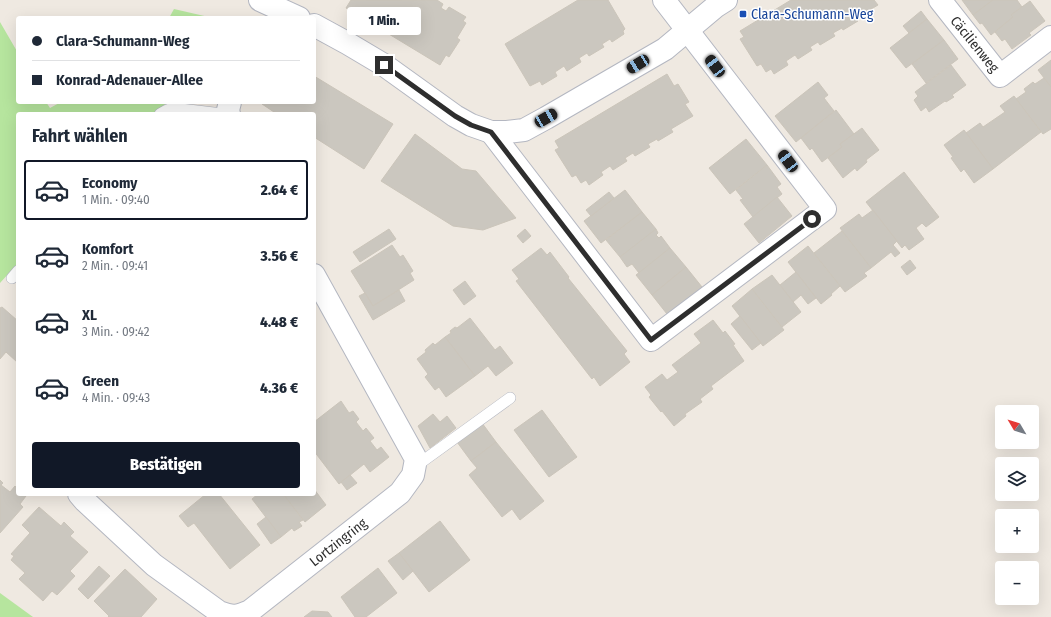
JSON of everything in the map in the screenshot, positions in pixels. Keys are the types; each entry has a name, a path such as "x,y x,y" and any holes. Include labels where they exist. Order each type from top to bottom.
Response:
{"street":[{"path":"491,132 651,340 824,209 664,0"},
{"path":"316,27 384,65 455,116 471,125 491,132 507,132 524,130 664,49 715,7 726,0"},
{"name":"Cäcilienweg","path":"940,0 1000,76 1051,37"},
{"path":"264,7 293,16"},
{"path":"316,279 416,459 416,466"},
{"name":"Lortzingring","path":"81,496 154,565 219,612 229,617 237,617 250,611 400,493 413,475 416,466"}],"lane":[{"path":"164,112 172,108 205,112"},
{"path":"416,466 510,398"}],"green space":[{"path":"174,9 204,16 170,16"},
{"path":"0,22 16,50 16,104 47,104 50,108 57,104 165,104 158,112 16,112 16,265 0,283"},
{"path":"0,593 33,617 0,617"}],"building":[{"path":"351,0 437,0 443,4 441,8 446,11 449,7 466,17 463,21 466,23 457,38 460,40 449,57 446,55 440,65 346,8"},
{"path":"578,0 608,0 625,29 623,31 624,34 612,42 610,39 602,44 604,47 589,56 587,53 579,58 581,62 567,71 564,66 555,72 557,76 542,85 540,81 530,86 505,44"},
{"path":"791,0 874,0 878,5 856,18 858,21 843,30 842,28 833,33 835,36 820,45 818,42 810,47 812,50 798,59 795,55 786,61 788,65 774,74 771,69 766,72 761,64 757,66 740,39 744,37 740,31"},
{"path":"962,0 993,0 973,15"},
{"path":"993,0 1017,0 1022,7 1011,15 1013,17 991,35 982,23 980,24 973,15"},
{"path":"1030,1 1045,21 1029,33 1031,35 1012,49 1005,39 1002,41 995,32 1013,17 1011,15"},
{"path":"921,11 927,19 909,33 903,26"},
{"path":"927,19 944,40 906,68 890,48"},
{"path":"944,40 958,59 926,83 912,64"},
{"path":"1051,60 1051,87 1038,70"},
{"path":"951,65 966,85 952,95 954,97 946,102 945,101 929,112 926,107 921,111 914,100 918,96 915,92"},
{"path":"667,74 674,86 678,84 689,102 685,104 693,116 671,129 673,132 658,141 657,139 648,144 650,147 635,156 633,153 625,158 627,161 613,170 610,166 601,172 603,175 589,185 586,180 581,183 576,175 572,177 555,150 559,148 555,141"},
{"path":"316,77 393,124 364,169 316,138 316,112 274,112 262,104 316,104"},
{"path":"1044,78 1051,87 1051,129 1043,134 1016,99 1026,92 1024,89 1033,82 1035,84"},
{"path":"818,82 828,95 824,98 834,111 796,142 775,116"},
{"path":"1014,96 1041,132 993,169 966,133 980,123 983,127 1005,112 1000,106"},
{"path":"836,110 854,134 840,144 842,147 822,162 812,148 810,150 801,138"},
{"path":"862,128 879,150 866,160 867,162 857,171 855,168 843,178 828,158 842,147 840,144"},
{"path":"964,130 993,169 974,183 964,169 961,172 951,158 953,157 944,145"},
{"path":"415,134 462,169 476,171 516,218 483,230 453,226 381,181"},
{"path":"746,139 767,165 730,194 709,168"},
{"path":"767,165 781,184 777,187 782,194 753,217 740,200 743,199 736,190"},
{"path":"904,172 939,217 926,227 922,223 916,228 924,239 909,250 905,245 902,248 866,202"},
{"path":"625,190 642,212 601,243 584,221"},
{"path":"609,192 614,198 591,216 586,210"},
{"path":"777,197 792,216 759,243 744,224"},
{"path":"873,210 897,241 893,245 900,253 895,257 891,252 871,268 840,228 859,214 862,218"},
{"path":"642,212 656,229 620,257 606,240"},
{"path":"389,229 396,239 360,262 353,252"},
{"path":"525,229 531,236 523,243 517,236"},
{"path":"656,229 658,233 656,235 659,238 661,236 670,248 639,273 632,264 627,267 620,257"},
{"path":"842,231 871,268 864,273 867,276 845,292 814,253"},
{"path":"392,245 400,257 403,255 413,271 410,273 414,280 373,306 351,271"},
{"path":"808,246 840,286 821,304 788,262"},
{"path":"541,248 547,255 550,252 569,277 568,278 627,351 624,354 630,362 600,386 594,377 592,379 516,281 519,279 512,270"},
{"path":"670,248 686,267 652,295 636,275"},
{"path":"910,260 916,268 907,275 901,267"},
{"path":"686,267 702,287 690,297 691,299 667,314 652,295"},
{"path":"796,272 816,298 808,304 801,295 793,302 780,285"},
{"path":"772,275 801,312 782,327 752,289"},
{"path":"465,281 476,296 464,305 453,290"},
{"path":"752,289 784,330 763,346 732,306"},
{"path":"399,290 405,301 373,320 359,296 365,293 373,306"},
{"path":"2,307 16,319 16,361 6,352 0,359 0,308"},
{"path":"740,316 761,343 752,350 731,324"},
{"path":"470,318 495,350 500,346 513,363 496,376 488,366 475,376 445,337 451,333 450,331 455,327 457,328"},
{"path":"713,320 723,333 725,331 735,344 733,345 744,361 711,386 713,389 700,399 702,402 685,414 686,416 674,426 649,397 651,395 645,387 662,374 667,380 678,372 672,365 701,343 694,334"},
{"path":"445,337 475,376 446,397 439,387 435,390 425,377 428,374 417,359 426,352 425,350 433,343 435,345"},
{"path":"341,401 349,413 353,411 359,419 356,422 363,431 366,428 374,438 370,441 377,450 381,447 389,457 370,472 364,464 339,484 316,454 316,420"},
{"path":"542,410 577,457 549,477 514,430"},
{"path":"433,414 440,422 447,416 456,428 430,448 418,426"},
{"path":"482,423 496,442 471,461 457,442"},
{"path":"496,442 544,501 520,520 512,509 502,517 469,475 477,468 471,461"},
{"path":"350,475 357,483 347,490 341,482"},
{"path":"0,480 3,483 1,485 10,492 15,486 16,487 16,496 26,496 20,504 23,507 0,533"},
{"path":"316,492 326,505 305,522 285,496 316,496"},
{"path":"204,496 221,496 260,545 230,569 194,523 188,527 179,516"},
{"path":"256,496 285,496 303,520 299,522 302,526 294,531 292,528 281,537 252,499"},
{"path":"39,507 61,526 64,522 74,532 70,536 88,552 70,571 75,576 57,595 52,591 43,601 19,579 25,573 11,560 14,556 11,554 30,533 22,525"},
{"path":"266,517 281,537 271,544 257,524"},
{"path":"440,521 470,560 429,592 399,553"},
{"path":"399,553 413,571 403,580 388,561"},
{"path":"99,566 110,576 88,599 78,589"},
{"path":"378,568 397,593 366,617 355,617 341,597"},
{"path":"125,569 157,599 141,617 108,617 109,616 94,601"},
{"path":"312,611 328,612 332,617 304,617"}],"place":[{"name":"Clara-Schumann-Weg","path":"743,14"}],"route":[{"path":"384,65 455,116 471,125 491,132 651,340 812,219"}]}
